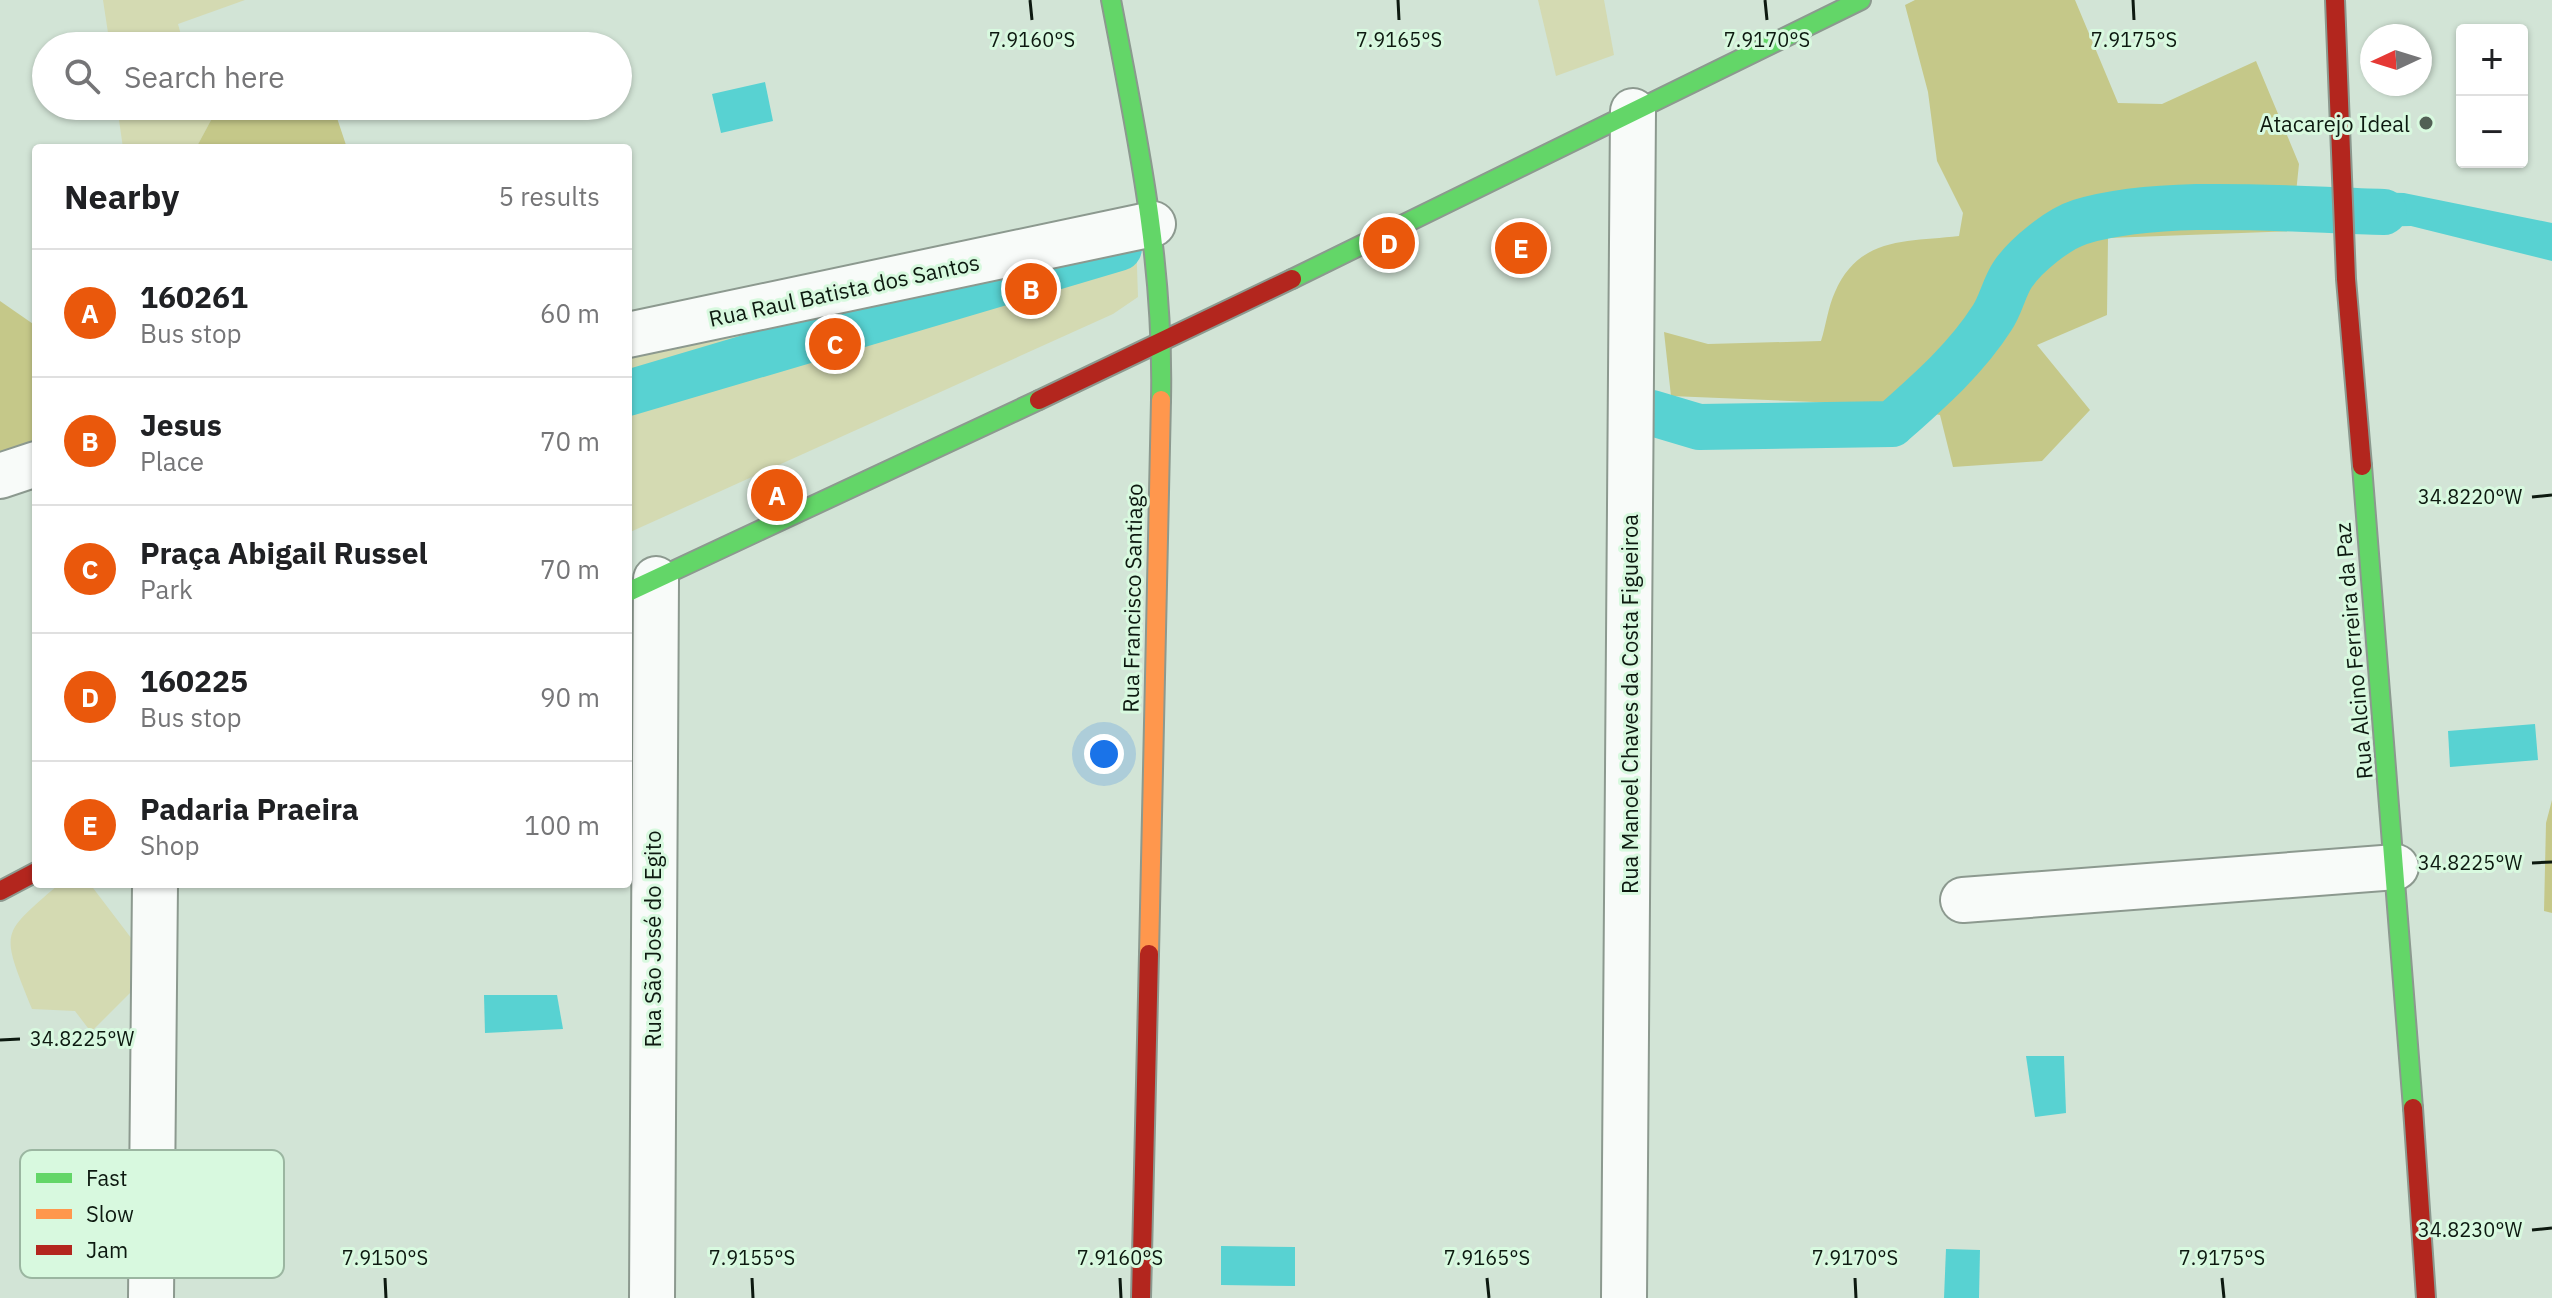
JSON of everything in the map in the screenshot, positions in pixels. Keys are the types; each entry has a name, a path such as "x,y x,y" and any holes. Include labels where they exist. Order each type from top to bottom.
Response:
{"street":[{"name":"Rua Francisco Santiago","path":"1111,0 1153,224 1162,343 1141,1298"},
{"path":"642,586 1162,343 1861,0"},
{"name":"Rua Alcino Ferreira da Paz","path":"2335,0 2344,240 2396,867 2426,1298"},
{"name":"Rua Manoel Chaves da Costa Figueiroa","path":"1624,1298 1633,111"},
{"name":"Rua Raul Batista dos Santos","path":"632,334 1153,224"},
{"path":"0,476 32,465"},
{"name":"Rua São José do Egito","path":"642,586 652,1298"},
{"path":"1963,900 2396,867"},
{"path":"0,891 32,874"},
{"path":"152,1150 155,888"},
{"path":"151,1278 151,1298"}],"green space":[{"path":"103,0 245,0 178,24 180,32 108,32"},
{"path":"1538,0 1604,0 1614,55 1556,76"},
{"path":"1915,0 2075,0 2118,103 2162,104 2256,61 2299,164 2292,231 2108,238 2107,315 2037,345 2090,410 2042,461 1953,467 1940,415 1886,405 1671,396 1664,332 1708,344 1821,341 1835,292 1857,260 1887,245 1959,236 1963,213 1937,161 1928,92 1905,5"},
{"path":"119,120 211,120 198,144 122,144"},
{"path":"211,120 338,120 346,144 198,144"},
{"path":"1135,206 1138,297 1113,314 632,531 632,311"},
{"path":"0,301 32,323 32,452 0,458"},
{"path":"2552,800 2552,913 2544,911 2546,823"},
{"path":"54,888 93,888 141,951 132,991 91,1032 75,1011 32,1009 11,948 11,936 25,914"}],"water":[{"path":"765,82 773,121 721,133 712,94"},
{"path":"2364,192 2404,193 2552,223 2552,261 2411,226 2366,227"},
{"path":"2535,724 2538,760 2450,767 2448,731"},
{"path":"484,995 557,995 563,1029 485,1033"},
{"path":"2026,1056 2064,1056 2066,1113 2035,1117"},
{"path":"1221,1246 1295,1247 1295,1286 1221,1285"},
{"path":"1946,1249 1980,1250 1979,1298 1944,1298"}],"waterway":[{"path":"1652,413 1699,427 1892,424 1946,374 1982,333 2010,279 2026,259 2071,225 2113,214 2189,207 2384,212"},
{"path":"632,392 1119,248"}],"traffic: fast":[{"path":"1111,0 1147,198 1158,298 1161,400"},
{"path":"1292,279 1861,0"},
{"path":"632,590 1039,400"},
{"path":"2362,466 2413,1108"}],"traffic: slow":[{"path":"1149,954 1161,400"}],"traffic: jam":[{"path":"2335,0 2346,279 2362,466"},
{"path":"1039,400 1292,279"},
{"path":"0,891 32,874"},
{"path":"1141,1298 1149,954"},
{"path":"2413,1108 2426,1298"}],"place":[{"name":"Atacarejo Ideal","path":"2426,123"},
{"name":"160225","path":"1389,243"},
{"name":"Padaria Praeira","path":"1521,248"},
{"name":"Jesus","path":"1031,289"},
{"name":"Praça Abigail Russel","path":"835,344"},
{"name":"160261","path":"777,495"}]}
